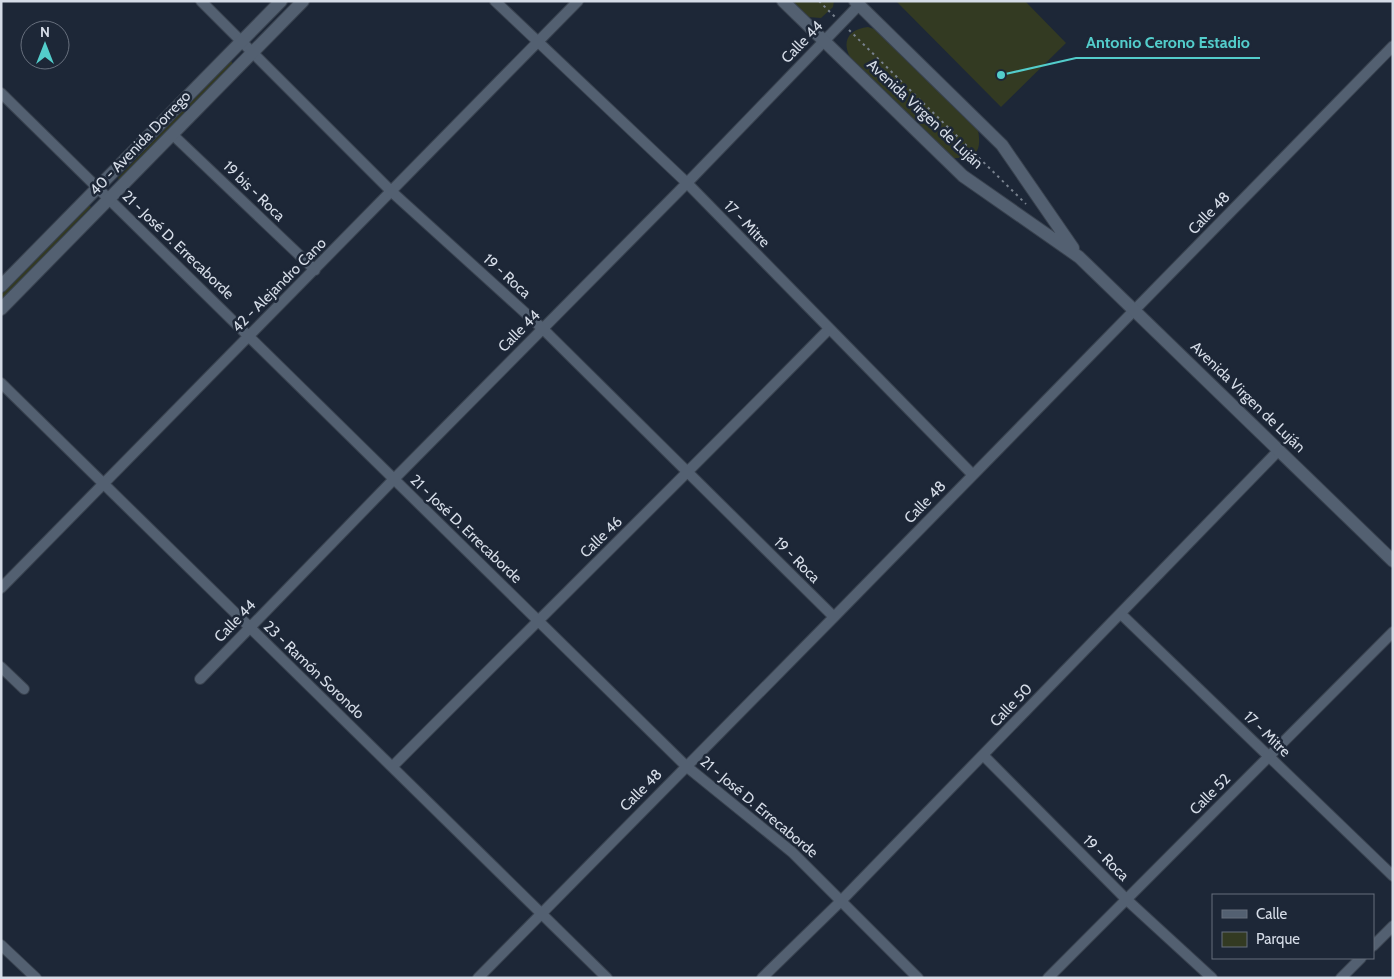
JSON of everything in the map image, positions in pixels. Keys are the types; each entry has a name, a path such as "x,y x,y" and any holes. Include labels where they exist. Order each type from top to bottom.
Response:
{"street":[{"name":"19 - Roca","path":"201,1 392,192 543,328 834,617"},
{"name":"40 - Avenida Dorrego","path":"1,286 281,1"},
{"name":"40 - Avenida Dorrego","path":"1,308 303,1"},
{"name":"17 - Mitre","path":"495,1 686,183 972,474"},
{"name":"42 - Alejandro Cano","path":"1,588 250,337 578,1"},
{"name":"Avenida Virgen de Luján","path":"783,1 963,176 1079,256 1393,561"},
{"name":"Avenida Virgen de Luján","path":"857,3 1002,145 1079,256"},
{"name":"Calle 44","path":"200,679 686,183 824,41 857,3"},
{"name":"Calle 48","path":"478,978 1393,46"},
{"name":"21 - José D. Errecaborde","path":"1,93 686,766 792,852 918,978"},
{"name":"19 bis - Roca","path":"172,134 315,270"},
{"name":"Calle 46","path":"393,766 829,329"},
{"name":"23 - Ramón Sorondo","path":"1,383 607,978"},
{"name":"Calle 50","path":"762,978 983,755 1279,450"},
{"name":"17 - Mitre","path":"1121,614 1393,876"},
{"name":"Calle 52","path":"1048,978 1393,632"},
{"path":"1,667 24,689"},
{"name":"19 - Roca","path":"983,755 1127,900 1212,978"},
{"path":"1374,945 1393,926"},
{"path":"1,945 36,978"},
{"path":"1341,978 1360,959"}],"path":[{"path":"819,1 1031,209"}],"green space":[{"path":"792,1 834,1 833,7 821,18 808,17"},
{"path":"896,1 1025,1 1066,43 1001,107"},
{"path":"868,27 877,30 978,130 979,144 976,153 967,157 953,158 850,57 846,45 849,36 856,30"},
{"path":"231,61 233,64 120,181 118,178"},
{"path":"89,205 91,207 1,300 1,295"}],"place":[{"name":"Antonio Cerono Estadio","path":"1001,75"}]}
